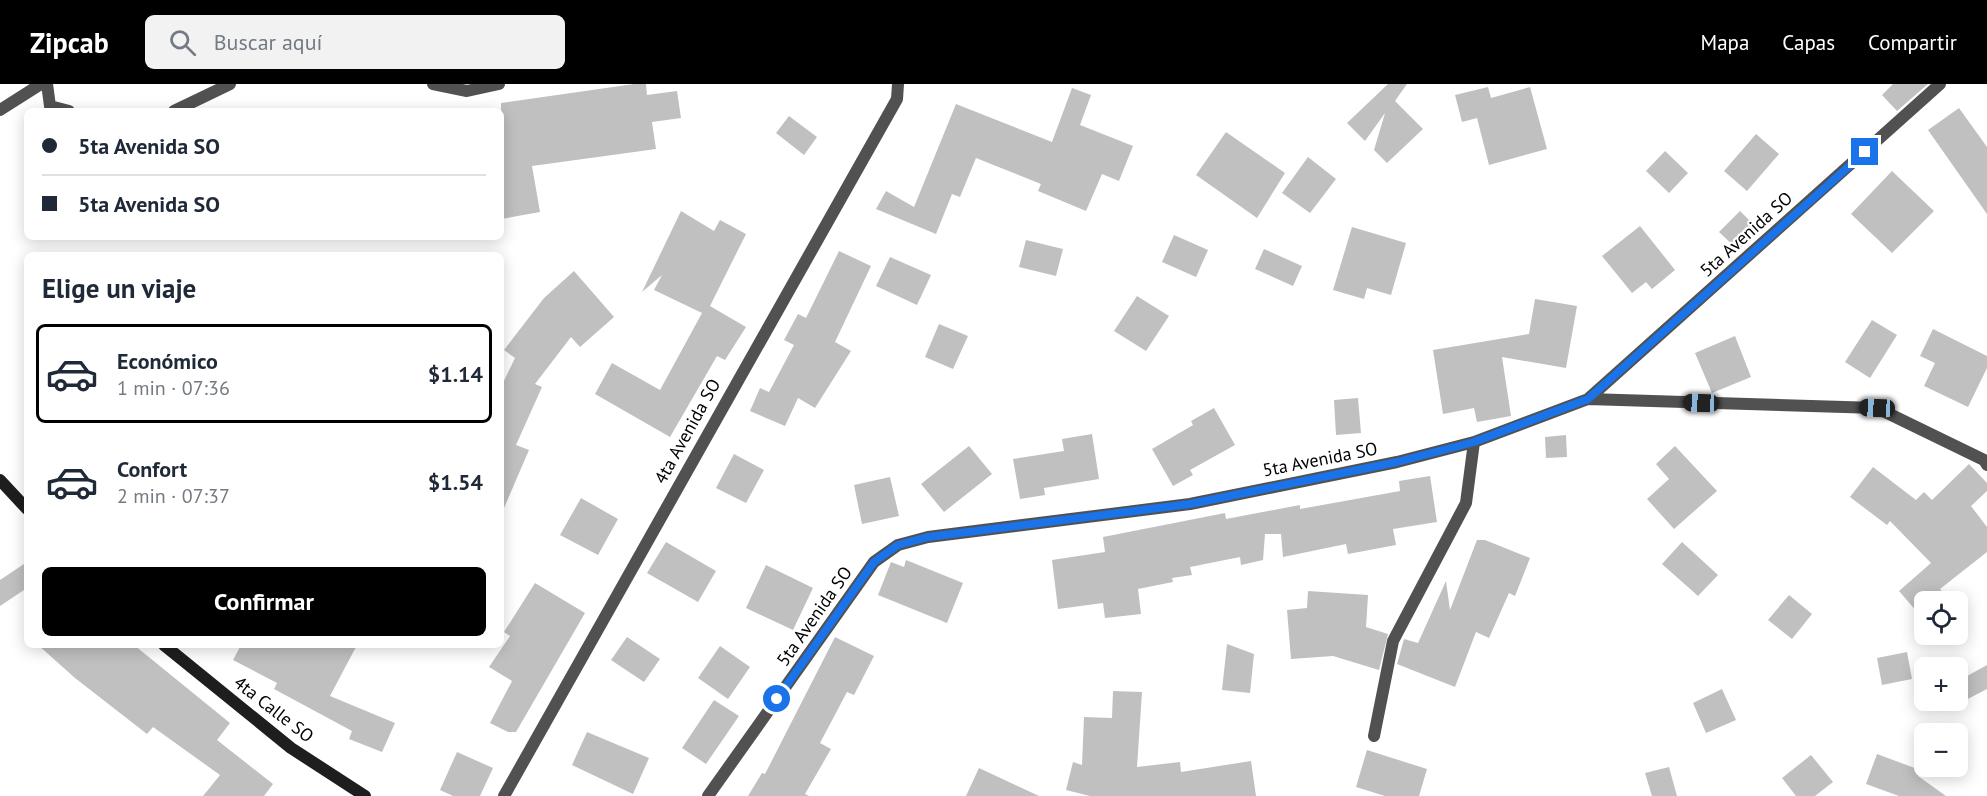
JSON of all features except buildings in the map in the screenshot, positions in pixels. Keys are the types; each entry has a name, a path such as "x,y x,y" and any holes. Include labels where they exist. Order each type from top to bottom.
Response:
{"street":[{"path":"0,110 41,84"},
{"path":"47,84 50,106 58,108"},
{"path":"179,108 214,88 230,84"},
{"path":"433,84 467,91 499,84"},
{"name":"4ta Avenida SO","path":"504,796 897,99 898,84"},
{"name":"5ta Avenida SO","path":"708,796 874,562 898,545 928,537 1190,504 1397,462 1474,442 1588,399 1940,84"},
{"path":"1588,399 1877,408 1984,460 1987,465"},
{"path":"1374,736 1393,641 1466,503 1474,442"},
{"path":"0,480 24,506"},
{"name":"4ta Calle SO","path":"168,648 291,748 366,796"}],"route":[{"path":"777,699 874,562 898,545 928,537 1190,504 1397,462 1474,442 1588,399 1865,152"}]}
